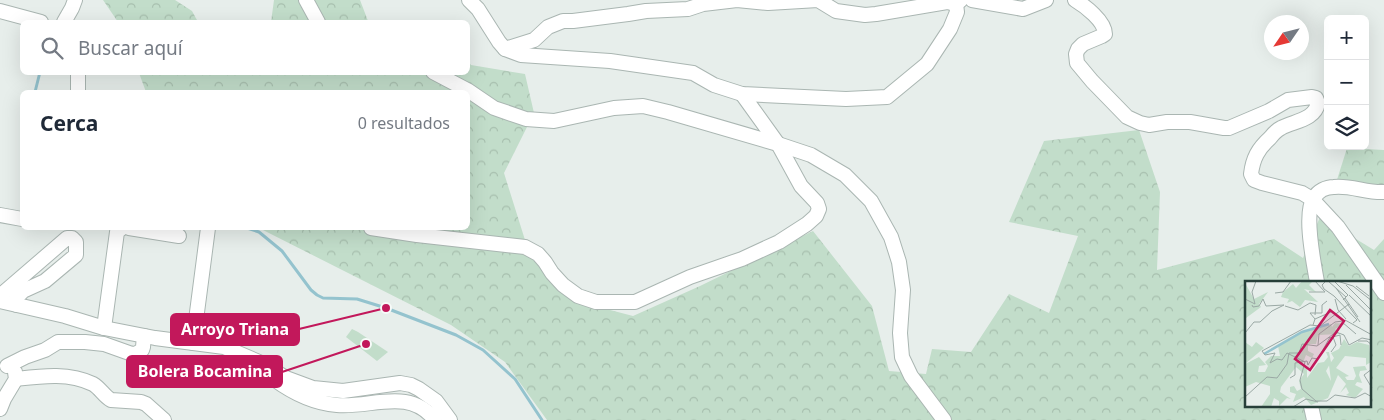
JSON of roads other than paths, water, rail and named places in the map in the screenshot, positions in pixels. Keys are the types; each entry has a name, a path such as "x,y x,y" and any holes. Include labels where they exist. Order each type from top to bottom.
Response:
{"street":[{"path":"65,20 75,0"},
{"path":"306,0 317,20"},
{"path":"469,0 478,9 505,49 521,55 610,61 693,73 714,85 742,94 846,99 887,96 928,64 950,29 959,2 947,2 876,14 864,14 836,11 818,0 768,3 737,0 703,4 688,9 646,10 628,14 563,21 548,26 534,40 505,49"},
{"path":"972,0 1023,9 1046,0"},
{"path":"1075,0 1100,21 1106,34 1083,44 1078,49 1076,54 1078,63 1086,75 1116,107 1127,117 1140,123 1149,125 1167,122 1190,122 1229,128 1269,111 1288,100 1316,98 1318,103 1315,111 1300,122 1282,127 1260,147 1255,155 1251,174 1254,180 1302,194 1312,199 1338,227 1384,293"},
{"path":"0,11 31,20"},
{"path":"78,75 78,90"},
{"path":"439,75 467,90"},
{"path":"470,92 494,108 526,119 554,121 614,108 644,106 812,155 845,175 872,201 891,237 899,262 902,290 900,333 902,357 911,376 944,420"},
{"path":"384,230 524,247 538,254 563,285 578,296 596,302 635,302 690,277 742,259 779,242 816,216 817,202 801,186 778,144 742,94"},
{"path":"1316,281 1311,243 1310,219 1312,199 1325,188 1335,186 1384,192"},
{"path":"0,215 20,219"},
{"path":"104,328 117,232 120,230"},
{"path":"142,230 180,236"},
{"path":"193,343 208,230"},
{"path":"17,305 17,297 23,291 45,282 76,256 76,242 72,238 67,238 1,294 0,301 17,305 65,316 104,328 144,336 224,347 286,378 313,388 343,391 400,383 411,385 436,401 450,420"},
{"path":"4,365 45,350 58,342 104,344 132,354 137,353 143,348 144,336"},
{"path":"1,403 16,379 16,372 4,365"},
{"path":"265,366 272,378 303,397 338,405 397,401 410,402 421,407 432,415 435,420"},
{"path":"16,379 49,375 84,380 95,386 111,400 146,404 164,420"}],"waterway":[{"path":"36,90 39,75"},
{"path":"253,230 259,232 282,251 311,290 317,295 323,298 357,299 386,308 456,335 483,350 515,379 542,420"}],"place":[{"name":"Arroyo Triana","path":"386,308"},
{"name":"Bolera Bocamina","path":"366,344"}]}
